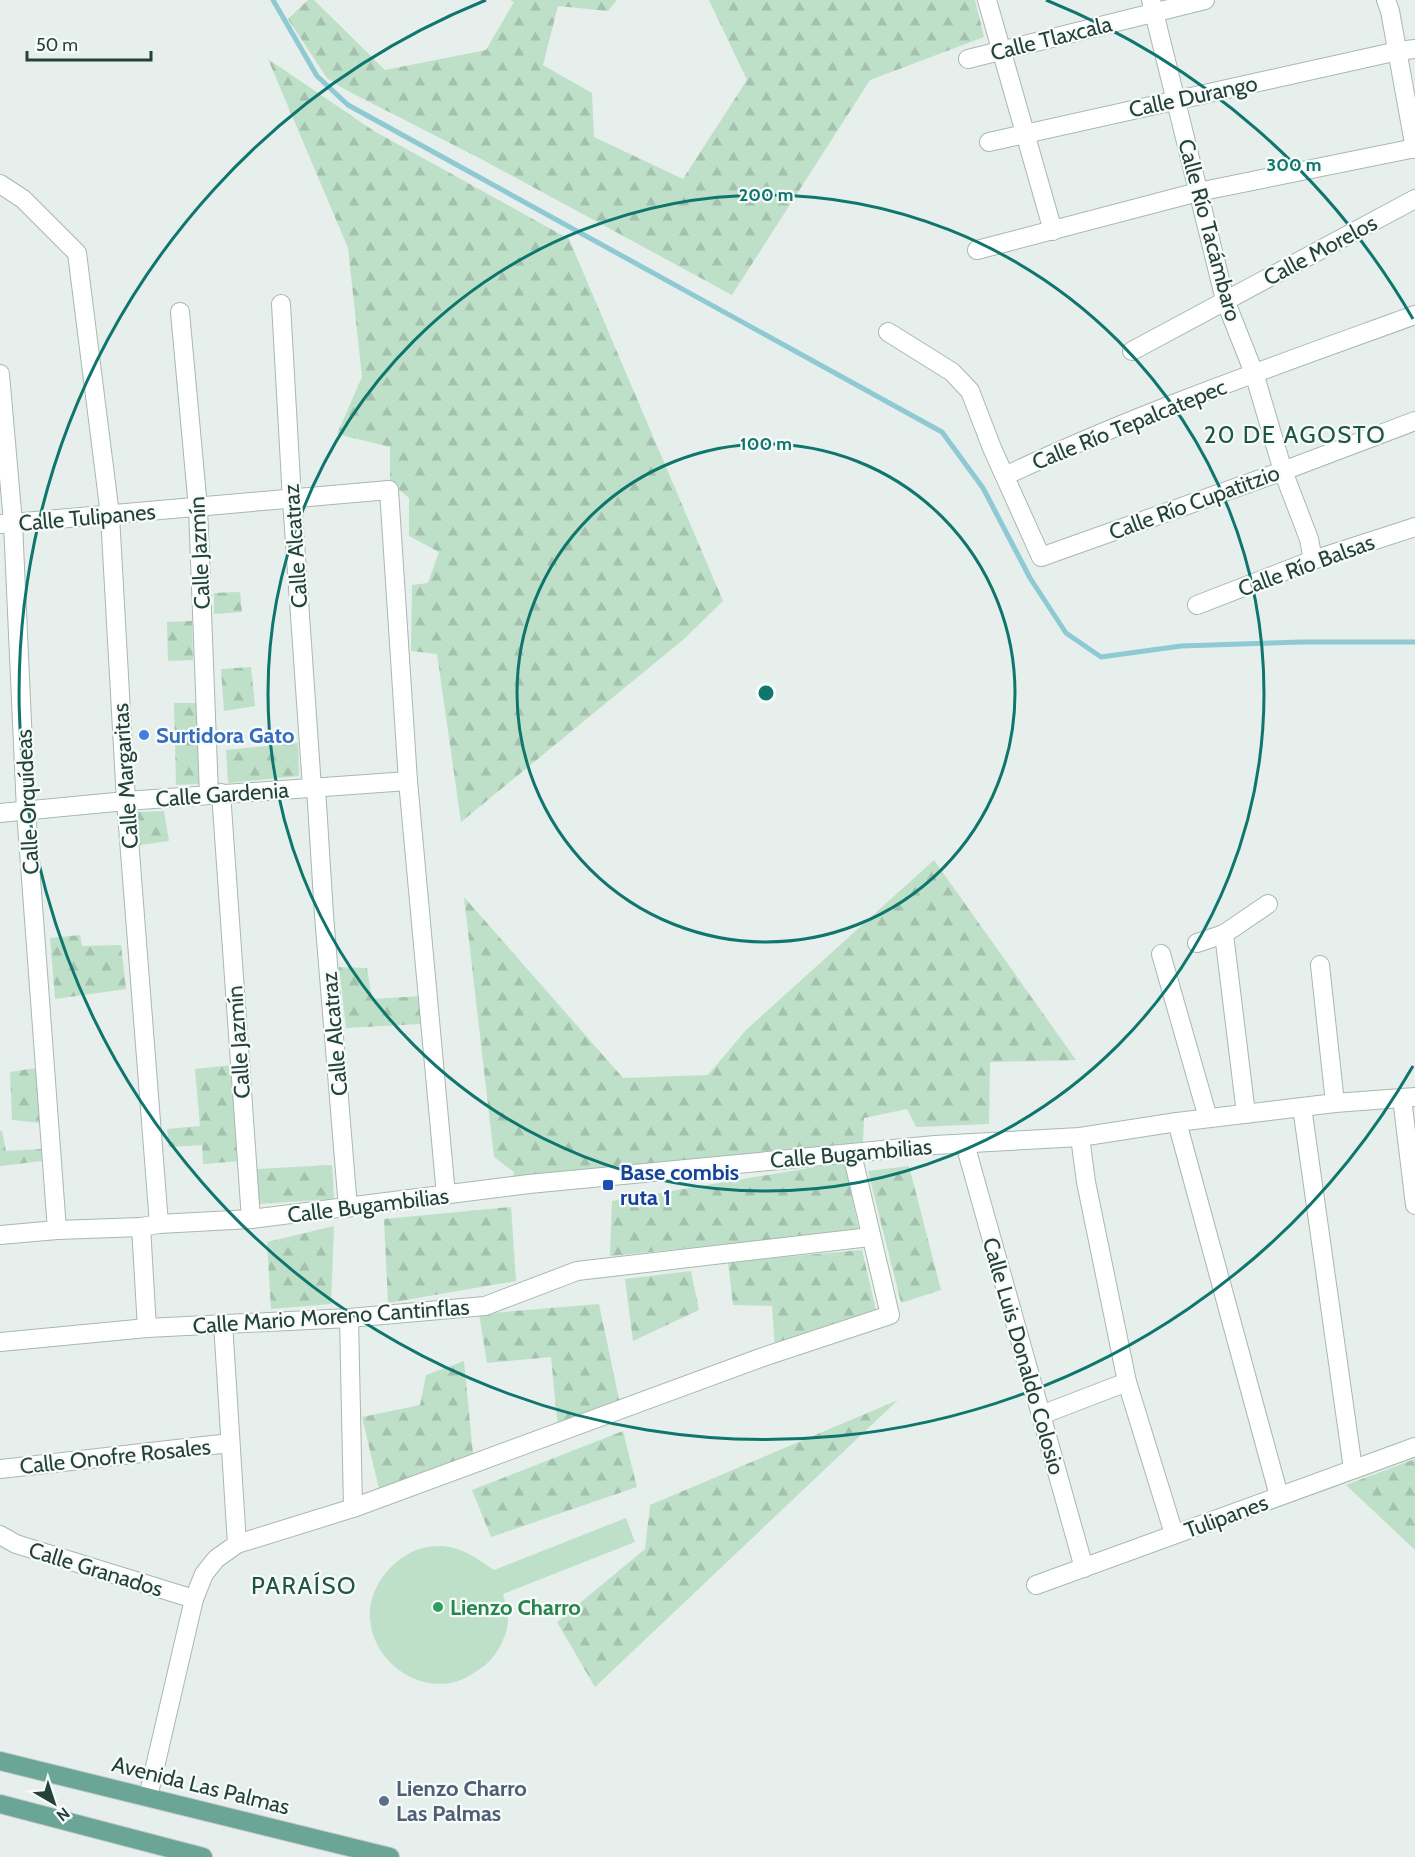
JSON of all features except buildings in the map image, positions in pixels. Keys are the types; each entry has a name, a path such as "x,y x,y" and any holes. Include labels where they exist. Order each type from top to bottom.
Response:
{"main road":[{"name":"Avenida Las Palmas","path":"0,1761 390,1857"},
{"path":"0,1804 203,1857"}],"street":[{"path":"987,0 1053,231"},
{"name":"Calle Tlaxcala","path":"968,59 1152,6 1205,0"},
{"path":"977,250 1198,192 1415,148 1407,50 1386,0"},
{"name":"Calle Río Tacámbaro","path":"1152,6 1225,300 1254,373 1283,471 1309,539 1313,560"},
{"name":"Calle Durango","path":"989,142 1407,50"},
{"name":"Calle Margaritas","path":"0,184 23,199 77,253 87,329 110,515 150,1226 147,1328"},
{"name":"Calle Morelos","path":"1132,351 1415,199"},
{"name":"Calle Alcatraz","path":"281,304 292,500 348,1208"},
{"name":"Calle Jazmín","path":"180,312 198,508 215,794 251,1219"},
{"name":"Calle Río Tepalcatepec","path":"1005,476 1074,443 1254,373 1415,315"},
{"path":"888,332 952,372 970,391 1005,476"},
{"name":"Calle Orquídeas","path":"0,374 7,524 26,811 57,1230"},
{"name":"Calle Río Cupatitzio","path":"1005,476 1041,557 1283,471 1415,421"},
{"name":"Calle Tulipanes","path":"7,524 389,490 408,781"},
{"name":"Calle Río Balsas","path":"1197,605 1313,560 1415,527"},
{"path":"408,781 446,1195"},
{"name":"Calle Gardenia","path":"0,813 215,794 408,781"},
{"path":"1197,943 1224,934 1268,904"},
{"path":"1224,934 1246,1114"},
{"path":"1161,954 1208,1118"},
{"path":"1320,965 1335,1103"},
{"path":"1408,1098 1415,1205"},
{"name":"Calle Bugambilias","path":"0,1235 251,1219 529,1184 934,1145 1080,1137 1208,1118 1335,1103 1408,1098"},
{"path":"1302,1107 1353,1469"},
{"path":"1177,1122 1279,1496"},
{"path":"1080,1137 1086,1182 1127,1382 1174,1534"},
{"name":"Calle Luis Donaldo Colosio","path":"965,1144 1084,1568"},
{"path":"148,1797 194,1599 204,1574 216,1559 237,1544 353,1508 763,1357 890,1315 852,1154"},
{"name":"Calle Mario Moreno Cantinflas","path":"0,1342 147,1328 349,1318 485,1306 578,1271 870,1237"},
{"path":"349,1318 353,1508"},
{"path":"223,1323 237,1544"},
{"path":"1041,1415 1127,1382"},
{"name":"Calle Onofre Rosales","path":"0,1469 230,1443"},
{"name":"Tulipanes","path":"1036,1585 1415,1447"},
{"name":"Calle Granados","path":"0,1535 16,1544 194,1599"}],"green space":[{"path":"308,0 314,0 385,70 486,50 514,2 510,0 617,0 608,11 558,6 543,65 592,93 594,137 683,179 747,80 709,0 975,0 984,37 870,80 732,295 327,78 288,19"},
{"path":"268,59 374,131 569,239 723,601 684,639 461,822 437,654 411,651 412,585 428,583 439,552 409,536 409,498 390,482 390,447 337,434 362,377 348,248"},
{"path":"240,592 242,612 214,614 214,593"},
{"path":"192,621 193,660 168,661 167,622"},
{"path":"251,667 255,706 224,711 221,669"},
{"path":"174,703 197,703 199,784 176,785"},
{"path":"298,743 299,776 228,783 226,750"},
{"path":"164,811 169,841 140,845 135,812"},
{"path":"934,860 1076,1060 990,1062 989,1124 916,1127 907,1109 864,1118 863,1142 513,1180 514,1172 494,1157 464,897 623,1078 708,1075 746,1030"},
{"path":"80,935 82,946 121,945 126,989 55,999 50,938"},
{"path":"339,967 367,968 372,999 421,996 420,1024 346,1028"},
{"path":"233,1065 241,1161 203,1164 202,1145 169,1147 167,1129 200,1126 195,1069"},
{"path":"36,1068 41,1123 12,1120 10,1072"},
{"path":"0,1131 2,1131 6,1151 42,1149 42,1161 0,1166"},
{"path":"845,1162 859,1231 610,1256 612,1201"},
{"path":"332,1165 334,1199 257,1204 256,1169"},
{"path":"909,1166 941,1290 901,1303 868,1171"},
{"path":"511,1207 516,1281 388,1303 384,1219"},
{"path":"334,1226 331,1304 271,1309 267,1242"},
{"path":"862,1250 876,1310 775,1349 772,1306 733,1305 728,1262"},
{"path":"691,1271 699,1310 633,1341 625,1279"},
{"path":"599,1304 620,1404 558,1429 551,1357 487,1363 479,1314"},
{"path":"464,1361 473,1454 379,1489 362,1417 420,1405 426,1375"},
{"path":"898,1400 595,1687 557,1622 645,1549 650,1505"},
{"path":"623,1431 637,1487 491,1537 472,1490"},
{"path":"1415,1459 1415,1550 1346,1485"},
{"name":"Lienzo Charro","path":"626,1518 635,1542 503,1594 508,1621 502,1642 484,1666 466,1678 443,1684 427,1683 400,1671 388,1661 379,1648 370,1619 374,1592 390,1568 413,1551 427,1547 449,1547 469,1554 494,1570"}],"waterway":[{"path":"273,0 317,76 348,105 942,432 983,488 1030,578 1066,633 1101,657 1181,646 1302,642 1415,642"}],"place":[{"name":"Surtidora Gato","path":"144,735"},
{"name":"Base combis ruta 1","path":"608,1185"},
{"name":"Lienzo Charro","path":"438,1607"},
{"name":"Lienzo Charro Las Palmas","path":"384,1801"}],"district":[{"name":"20 DE AGOSTO","path":"1295,435"},
{"name":"PARAÍSO","path":"304,1586"}]}
